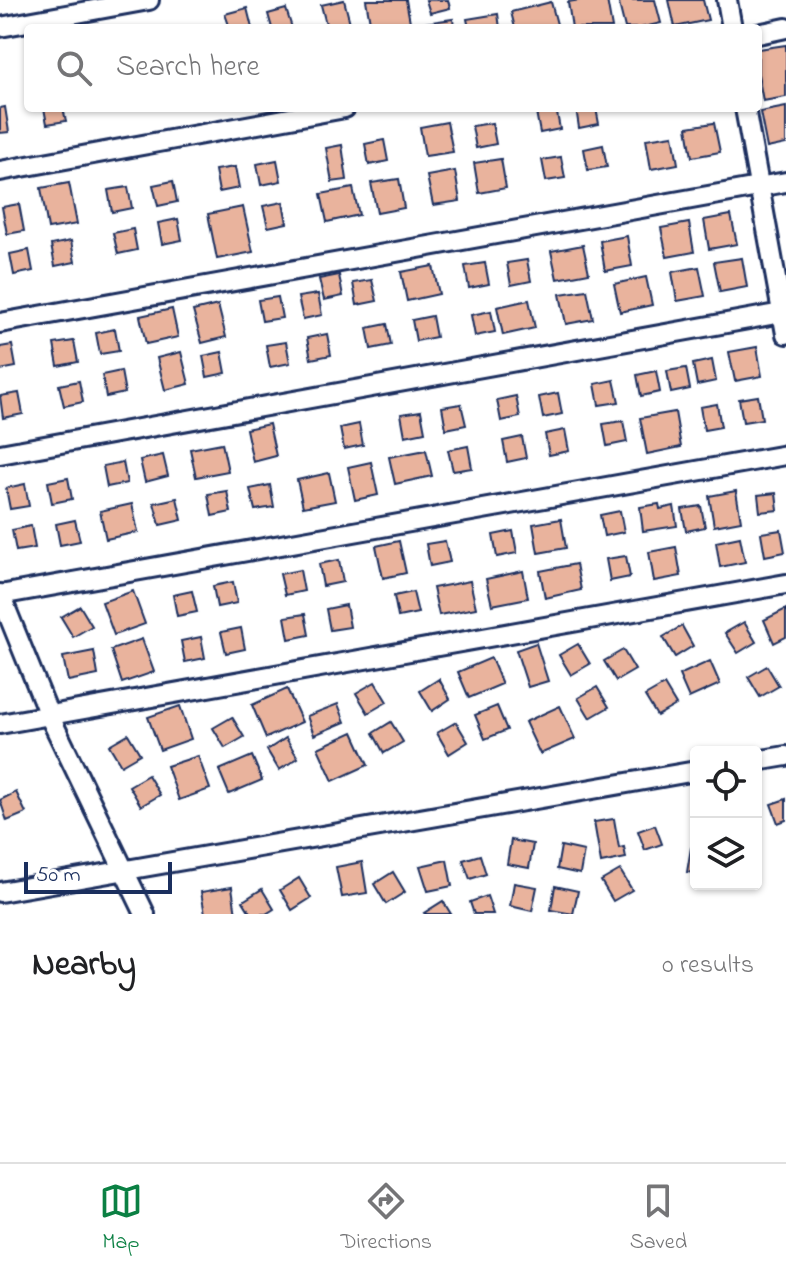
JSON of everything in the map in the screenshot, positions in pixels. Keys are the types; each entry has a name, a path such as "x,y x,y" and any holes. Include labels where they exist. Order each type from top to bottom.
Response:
{"street":[{"path":"0,27 149,0"},
{"path":"727,0 731,24"},
{"path":"762,33 786,28"},
{"path":"0,171 323,112"},
{"path":"746,112 786,334"},
{"path":"0,323 786,182"},
{"path":"0,454 782,313"},
{"path":"145,914 49,715 0,594 786,455"},
{"path":"0,724 786,584"},
{"path":"762,760 786,756"},
{"path":"0,892 690,772"}],"building":[{"path":"344,0 350,23 326,24 321,5"},
{"path":"366,0 406,0 410,22 370,24"},
{"path":"426,0 448,0 450,8 430,13"},
{"path":"607,0 611,24 571,24 568,2"},
{"path":"618,0 655,0 661,23 624,24"},
{"path":"669,0 703,0 708,20 674,24"},
{"path":"551,2 557,24 514,24 511,12"},
{"path":"247,8 251,24 229,24 225,14"},
{"path":"286,9 291,24 271,24 268,14"},
{"path":"498,14 499,24 468,24 467,19"},
{"path":"453,19 454,24 417,24"},
{"path":"786,45 786,97 763,101 762,48"},
{"path":"5,107 9,132 0,133 0,108"},
{"path":"786,107 786,144 767,148 762,112"},
{"path":"45,112 64,112 66,121 47,124"},
{"path":"536,112 557,112 560,129 540,133"},
{"path":"577,112 597,112 599,124 579,128"},
{"path":"447,122 453,152 425,156 420,127"},
{"path":"492,123 496,144 476,148 472,126"},
{"path":"714,123 720,152 692,157 687,127"},
{"path":"673,135 678,164 651,169 646,139"},
{"path":"384,140 388,161 369,165 365,144"},
{"path":"342,145 347,180 332,182 326,148"},
{"path":"603,145 607,167 588,170 584,149"},
{"path":"561,157 565,178 546,181 542,160"},
{"path":"501,159 506,188 479,193 474,163"},
{"path":"277,160 281,181 261,185 257,164"},
{"path":"235,167 239,188 219,192 215,170"},
{"path":"455,171 460,201 433,205 427,176"},
{"path":"399,179 404,208 377,213 371,183"},
{"path":"173,181 177,202 158,206 153,185"},
{"path":"69,183 77,224 48,229 41,188"},
{"path":"128,187 132,208 112,212 108,190"},
{"path":"353,188 359,215 327,222 321,194"},
{"path":"283,202 287,223 268,227 263,206"},
{"path":"19,204 24,231 7,234 2,207"},
{"path":"243,207 253,252 217,259 208,214"},
{"path":"731,215 737,244 709,249 704,220"},
{"path":"178,219 182,240 162,244 158,223"},
{"path":"689,223 694,252 667,257 661,228"},
{"path":"133,229 137,250 118,254 113,233"},
{"path":"627,236 632,266 605,271 600,241"},
{"path":"71,241 75,262 55,266 51,245"},
{"path":"583,245 589,273 557,279 551,251"},
{"path":"29,250 33,271 14,275 10,254"},
{"path":"742,258 747,287 720,292 714,262"},
{"path":"527,260 531,281 511,285 507,263"},
{"path":"485,263 489,284 469,288 465,266"},
{"path":"433,266 439,294 407,301 401,272"},
{"path":"699,267 705,296 677,301 672,272"},
{"path":"339,275 343,296 324,300 319,279"},
{"path":"646,277 652,305 620,312 614,284"},
{"path":"372,280 377,301 357,305 353,283"},
{"path":"587,290 593,319 566,324 560,294"},
{"path":"318,294 322,315 303,319 298,297"},
{"path":"278,297 282,318 262,321 258,300"},
{"path":"529,300 535,328 503,335 497,307"},
{"path":"218,305 226,337 202,343 193,311"},
{"path":"172,309 178,337 146,344 140,316"},
{"path":"491,311 495,332 475,336 471,315"},
{"path":"432,316 436,337 416,341 412,320"},
{"path":"387,324 391,345 371,349 367,328"},
{"path":"115,329 119,351 100,354 96,333"},
{"path":"327,334 331,355 311,359 307,338"},
{"path":"74,341 78,362 58,366 54,344"},
{"path":"286,342 290,363 270,367 266,345"},
{"path":"12,345 16,367 0,370 0,347"},
{"path":"757,347 762,376 735,381 729,352"},
{"path":"181,352 189,384 165,390 157,358"},
{"path":"222,352 226,373 207,377 203,356"},
{"path":"712,360 716,381 697,385 693,364"},
{"path":"686,368 690,389 671,393 667,371"},
{"path":"121,371 125,393 106,397 102,375"},
{"path":"656,371 660,392 641,396 637,375"},
{"path":"614,380 619,402 599,405 595,384"},
{"path":"79,381 83,402 64,406 59,385"},
{"path":"19,393 23,414 3,418 0,396"},
{"path":"558,393 562,414 543,418 539,397"},
{"path":"516,396 520,417 501,421 497,400"},
{"path":"758,396 762,419 743,422 739,399"},
{"path":"461,404 466,425 446,429 442,407"},
{"path":"717,404 721,427 704,430 700,407"},
{"path":"421,411 425,432 405,436 401,414"},
{"path":"675,412 681,447 647,454 640,418"},
{"path":"623,421 627,442 607,446 603,424"},
{"path":"269,424 276,456 253,462 246,429"},
{"path":"359,424 363,445 344,449 340,428"},
{"path":"565,430 569,451 549,455 545,434"},
{"path":"522,437 526,458 507,462 503,441"},
{"path":"222,443 228,471 196,477 190,449"},
{"path":"468,446 472,468 453,471 448,450"},
{"path":"426,450 432,476 395,484 389,457"},
{"path":"163,455 168,476 145,482 140,460"},
{"path":"123,462 127,483 107,487 103,466"},
{"path":"371,462 378,495 355,500 348,467"},
{"path":"329,473 335,501 303,507 297,480"},
{"path":"68,478 72,499 52,503 48,482"},
{"path":"25,484 29,506 10,509 6,488"},
{"path":"270,485 274,507 255,510 250,489"},
{"path":"227,491 231,512 212,516 208,494"},
{"path":"736,491 741,521 714,526 709,496"},
{"path":"776,493 778,510 760,512 758,495"},
{"path":"177,498 182,520 160,525 154,503"},
{"path":"132,504 138,532 106,539 100,511"},
{"path":"659,504 660,509 674,506 677,526 643,531 640,507"},
{"path":"701,506 705,527 686,531 682,509"},
{"path":"620,511 624,532 604,536 600,515"},
{"path":"561,519 566,548 538,553 533,524"},
{"path":"75,520 80,541 60,545 56,524"},
{"path":"31,526 35,548 16,551 12,530"},
{"path":"781,530 785,552 765,556 761,533"},
{"path":"513,531 517,553 497,557 493,535"},
{"path":"740,537 745,562 720,567 716,542"},
{"path":"399,541 406,573 383,578 376,546"},
{"path":"445,541 450,562 430,566 426,544"},
{"path":"676,547 681,576 654,581 649,552"},
{"path":"626,556 630,577 610,581 606,559"},
{"path":"339,560 343,582 323,586 319,564"},
{"path":"576,564 581,590 545,598 540,571"},
{"path":"300,570 304,591 285,595 280,574"},
{"path":"523,571 528,598 492,605 486,579"},
{"path":"470,581 476,608 439,615 433,588"},
{"path":"233,582 237,603 217,607 213,586"},
{"path":"133,591 145,624 114,635 102,602"},
{"path":"192,591 197,612 177,616 173,595"},
{"path":"413,592 418,613 398,617 394,596"},
{"path":"346,605 350,627 330,630 326,609"},
{"path":"80,606 92,626 73,637 61,617"},
{"path":"786,609 786,637 774,643 764,620"},
{"path":"305,614 309,635 289,639 285,617"},
{"path":"744,622 756,642 738,653 725,633"},
{"path":"682,626 693,646 675,657 663,637"},
{"path":"241,628 245,649 226,653 221,632"},
{"path":"201,637 205,658 185,662 181,641"},
{"path":"142,639 154,672 122,683 111,650"},
{"path":"536,643 548,681 528,687 516,650"},
{"path":"578,644 590,664 571,675 559,655"},
{"path":"623,650 635,670 616,681 604,661"},
{"path":"94,651 98,675 68,681 63,657"},
{"path":"491,658 502,684 469,698 458,672"},
{"path":"710,661 720,684 689,698 679,675"},
{"path":"767,666 779,686 760,697 748,677"},
{"path":"439,679 450,699 432,711 420,691"},
{"path":"375,682 387,702 368,713 356,693"},
{"path":"664,685 676,705 657,716 645,696"},
{"path":"597,687 609,707 590,718 578,698"},
{"path":"287,689 302,722 266,738 252,705"},
{"path":"338,704 345,722 314,735 307,716"},
{"path":"180,706 191,739 160,750 148,717"},
{"path":"497,706 507,730 485,739 475,715"},
{"path":"560,706 575,739 540,754 525,722"},
{"path":"232,717 244,737 225,748 213,728"},
{"path":"391,722 403,742 384,753 373,733"},
{"path":"456,722 468,742 449,754 437,733"},
{"path":"353,732 368,765 333,781 318,748"},
{"path":"128,734 140,754 121,765 109,745"},
{"path":"286,738 298,758 279,770 267,750"},
{"path":"198,756 210,789 179,800 167,766"},
{"path":"252,756 262,780 229,794 219,770"},
{"path":"148,775 160,795 141,806 129,786"},
{"path":"16,792 26,813 7,821 0,800"},
{"path":"786,799 786,820 778,823 771,804"},
{"path":"614,819 619,848 624,847 626,858 601,863 594,822"},
{"path":"655,825 662,844 645,850 638,831"},
{"path":"511,840 533,844 529,868 507,864"},
{"path":"561,846 584,851 580,874 557,869"},
{"path":"480,855 486,874 470,879 463,860"},
{"path":"447,860 452,886 428,891 420,866"},
{"path":"362,862 367,893 342,897 336,867"},
{"path":"620,870 632,890 613,901 601,881"},
{"path":"393,872 405,892 386,904 374,884"},
{"path":"299,878 311,898 292,910 280,890"},
{"path":"514,883 537,887 532,911 510,906"},
{"path":"555,886 578,891 573,914 551,910"},
{"path":"232,887 236,914 205,914 201,892"},
{"path":"262,889 274,909 266,914 251,914 243,901"},
{"path":"487,896 493,914 474,914 470,902"},
{"path":"443,901 451,914 424,913"}]}
